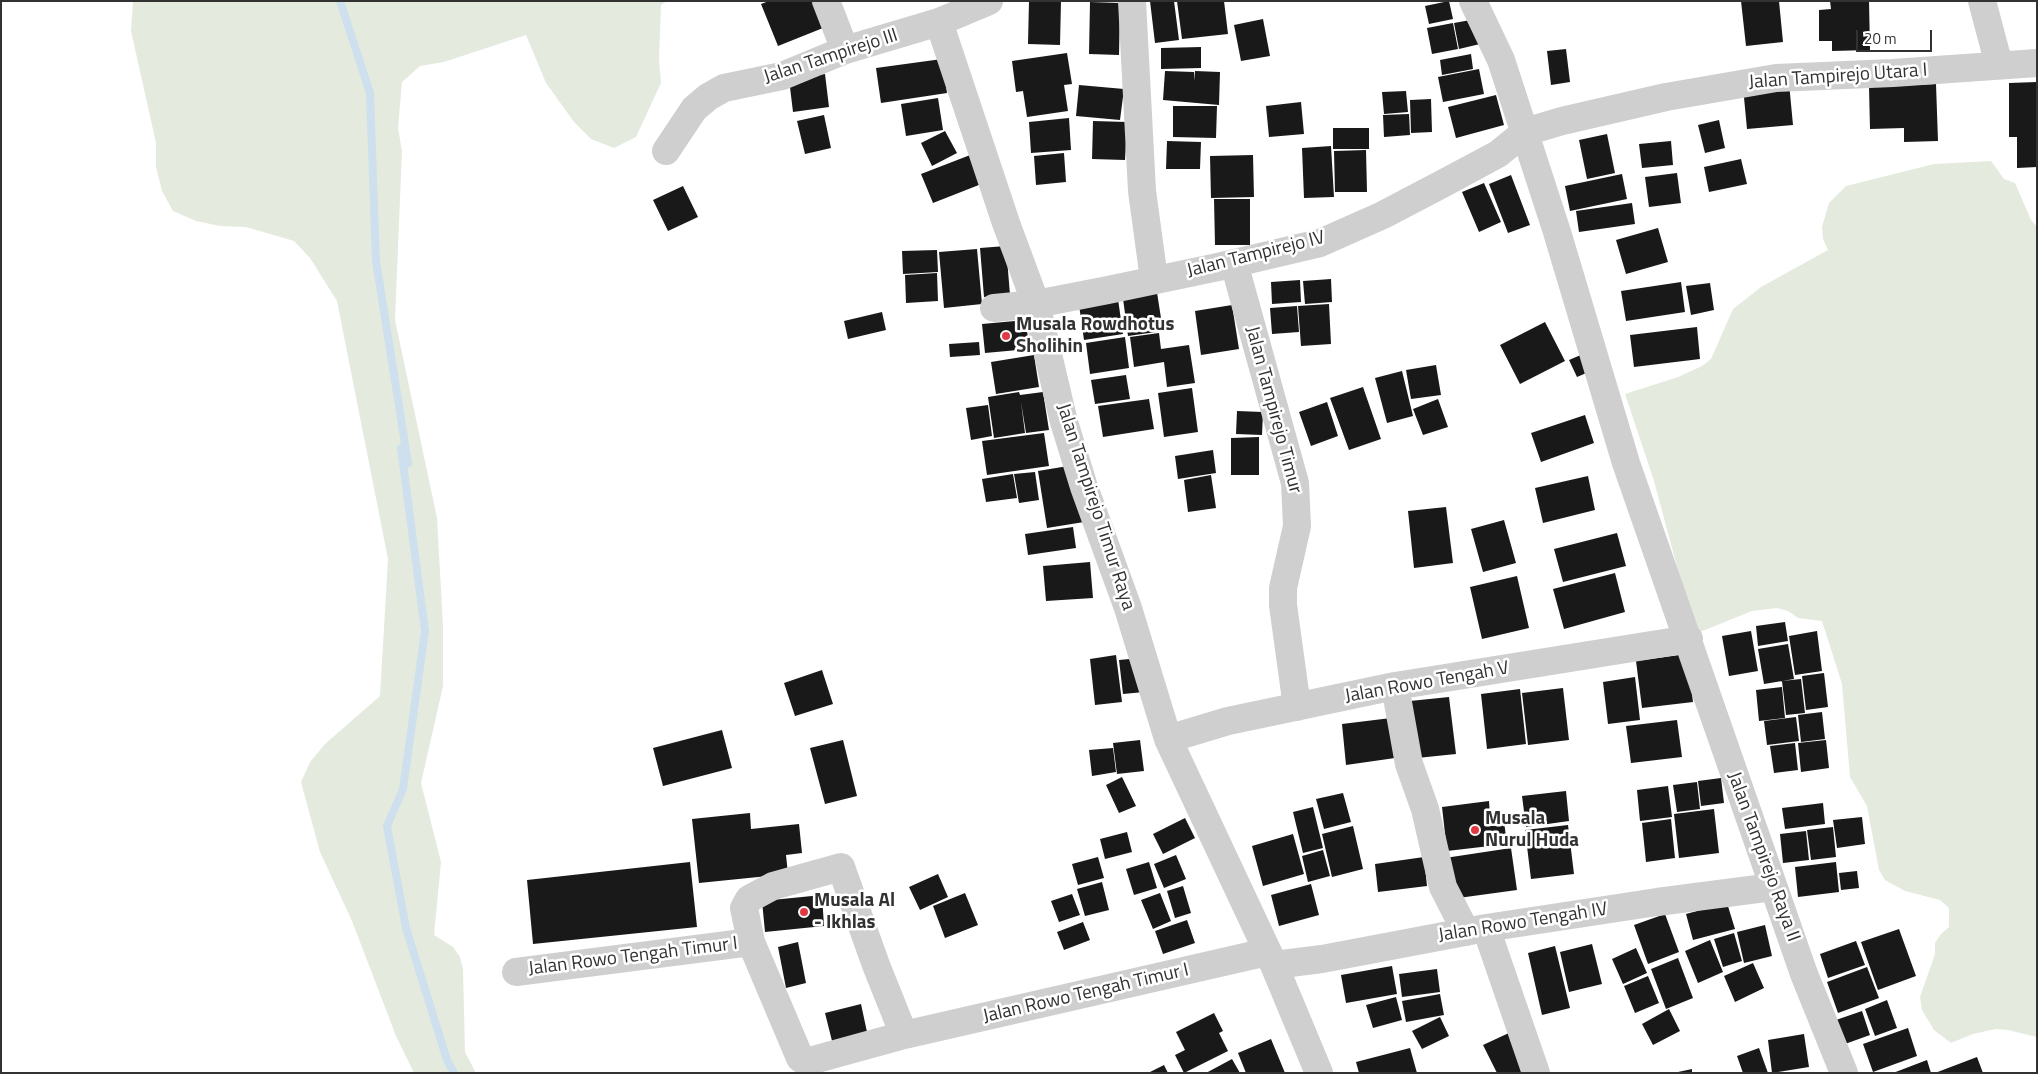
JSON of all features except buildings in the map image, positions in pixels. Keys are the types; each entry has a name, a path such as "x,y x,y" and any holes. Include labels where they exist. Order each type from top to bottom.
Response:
{"street":[{"path":"826,1 845,50"},
{"name":"Jalan Tampirejo III","path":"666,151 694,110 708,97 724,88 782,76 845,50 939,22 989,1"},
{"path":"1132,1 1142,191 1154,279"},
{"name":"Jalan Tampirejo Raya II","path":"1473,1 1501,60 1525,132 1626,463 1689,639 1731,767 1804,974 1844,1073"},
{"path":"1982,1 1999,65"},
{"name":"Jalan Tampirejo Timur Raya","path":"939,22 1006,223 1036,304 1064,422 1084,487 1128,608 1168,739 1271,959 1319,1073"},
{"name":"Jalan Tampirejo Utara I","path":"1525,132 1666,97 1776,78 1893,73 2037,63"},
{"name":"Jalan Tampirejo IV","path":"994,308 1036,304 1320,243 1383,215 1498,154 1525,132"},
{"name":"Jalan Tampirejo Timur","path":"1234,263 1295,483 1297,526 1283,588 1282,605 1297,707"},
{"name":"Jalan Rowo Tengah V","path":"1168,739 1228,722 1395,686 1689,639"},
{"path":"1395,686 1409,764 1425,809 1443,887 1476,930 1536,1073"},
{"name":"Jalan Rowo Tengah Timur I","path":"904,1035 876,965 841,867 772,886 749,899 744,908 751,942 804,1062 904,1035 1271,959"},
{"name":"Jalan Rowo Tengah IV","path":"1271,959 1322,959 1476,930 1647,903 1773,887"},
{"name":"Jalan Rowo Tengah Timur I","path":"516,972 751,942"}],"shaded area":[{"path":"133,1 667,1 661,5 659,59 661,83 636,137 614,148 591,139 574,122 546,83 526,35 444,62 420,66 402,82 398,128 402,151 395,320 437,518 443,626 443,686 421,783 441,862 434,935 453,947 460,957 463,969 465,1052 476,1073 414,1073 396,1036 352,921 320,852 301,782 310,762 325,744 380,696 388,559 337,301 310,258 294,241 246,227 220,226 196,221 173,211 162,191 156,167 156,143 131,31"},
{"path":"1991,161 2004,179 2015,183 2031,220 2037,227 2037,1037 1996,1029 1973,1034 1951,1043 1934,1030 1922,1010 1920,997 1935,954 1935,943 1949,927 1949,908 1940,900 1905,891 1885,880 1879,870 1867,806 1850,777 1842,684 1822,621 1798,618 1788,611 1777,608 1752,611 1695,634 1654,481 1625,394 1678,377 1702,366 1711,359 1733,309 1761,287 1828,250 1823,239 1822,227 1829,203 1846,186 1934,164"}],"waterway":[{"path":"340,1 370,93 376,261 408,463 401,448 425,631 403,789 387,826 406,928 447,1060 454,1073"}],"place":[{"name":"Musala Rowdhotus Sholihin","path":"1006,336"},
{"name":"Musala Nurul Huda","path":"1475,830"},
{"name":"Musala Al - Ikhlas","path":"804,912"}]}
